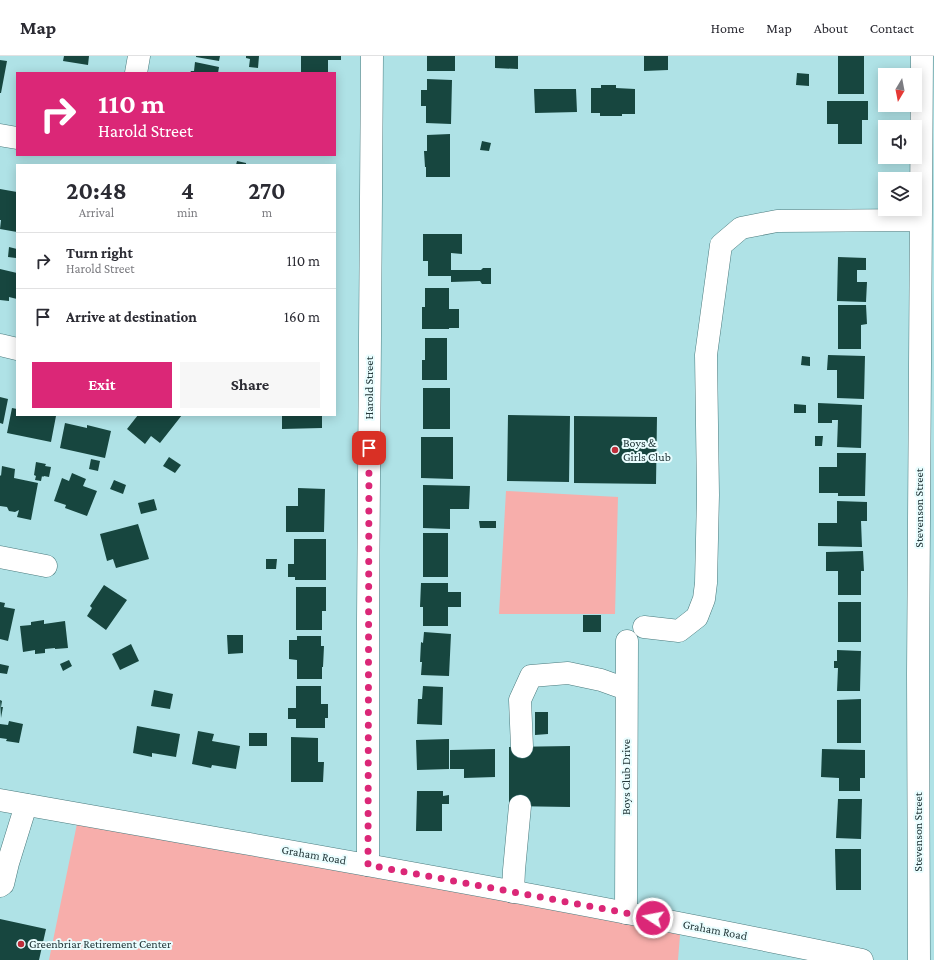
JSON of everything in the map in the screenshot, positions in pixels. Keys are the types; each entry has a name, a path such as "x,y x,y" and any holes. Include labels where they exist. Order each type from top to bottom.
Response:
{"street":[{"path":"136,72 139,56"},
{"name":"Harold Street","path":"368,865 368,620 372,56"},
{"name":"Stevenson Street","path":"919,960 926,676 920,220 922,56"},
{"path":"0,135 16,138"},
{"path":"644,627 679,630 697,617 704,599 706,583 708,495 706,355 721,245 741,228 778,221 920,220"},
{"path":"0,345 16,349"},
{"path":"0,557 46,566"},
{"name":"Boys Club Drive","path":"626,913 627,641"},
{"path":"522,747 520,700 531,676 568,673 601,680 626,690"},
{"name":"Graham Road","path":"0,800 368,865 626,913 862,960"},
{"path":"0,886 3,884 26,805"},
{"path":"513,892 520,806"}],"shaded area":[{"path":"506,491 618,497 615,614 499,614"},
{"path":"79,814 681,923 678,960 49,960"}],"building":[{"path":"64,56 89,56 88,65 63,61"},
{"path":"196,56 220,56 219,61"},
{"path":"246,56 259,56 258,68 249,67 250,59 246,58"},
{"path":"301,56 341,56 341,60 328,60 328,72 301,72"},
{"path":"427,56 455,56 455,71 427,71"},
{"path":"495,56 518,56 518,69 495,68"},
{"path":"644,56 668,56 668,70 644,71"},
{"path":"838,56 864,56 864,94 838,94"},
{"path":"0,60 7,61 1,93 0,93"},
{"path":"195,62 219,67 218,72 190,72 194,71"},
{"path":"797,73 809,74 809,86 796,85"},
{"path":"427,79 452,80 451,124 426,123 426,106 421,106 421,90 427,90"},
{"path":"601,85 616,85 616,88 635,89 635,114 622,114 622,116 600,116 600,113 591,113 591,88 601,88"},
{"path":"534,89 576,89 577,112 535,113"},
{"path":"827,101 868,101 868,120 862,120 862,144 838,144 838,124 827,124"},
{"path":"450,134 450,177 426,177 424,151 427,151 427,135"},
{"path":"482,141 491,143 489,151 480,150"},
{"path":"237,161 246,163 246,164 236,164"},
{"path":"0,189 16,192 16,232 0,229"},
{"path":"423,234 462,234 462,254 451,253 451,270 481,270 483,268 491,268 491,284 482,284 480,281 451,282 451,276 428,276 428,261 423,261"},
{"path":"9,247 16,249 16,258 8,257"},
{"path":"838,257 866,258 866,270 857,270 857,282 867,282 866,302 837,301"},
{"path":"0,269 16,273 16,299 9,297 9,301 0,300"},
{"path":"425,288 449,288 449,309 459,309 459,328 422,329 422,307 425,307"},
{"path":"838,305 866,305 867,324 861,325 861,349 838,349"},
{"path":"425,338 447,338 447,380 422,380 422,360 425,360"},
{"path":"828,355 865,356 864,399 837,398 837,370 827,370"},
{"path":"802,356 810,357 810,366 801,365"},
{"path":"423,388 450,388 450,429 423,429"},
{"path":"0,397 8,399 3,424 0,423"},
{"path":"818,403 862,405 861,448 837,447 838,420 832,420 832,423 818,423"},
{"path":"794,404 806,405 806,413 794,413"},
{"path":"12,408 16,409 16,416 56,416 51,442 7,433"},
{"path":"508,415 570,416 569,482 507,481"},
{"path":"137,416 181,416 160,443 151,436 145,444 127,429"},
{"path":"282,416 322,416 322,428 282,429"},
{"name":"Boys & Girls Club","path":"574,416 657,417 656,484 574,483"},
{"path":"65,423 87,428 87,425 111,431 105,458 60,448"},
{"path":"815,436 823,436 822,446 815,446"},
{"path":"421,437 453,437 453,479 421,478"},
{"path":"837,453 866,453 865,496 838,496 838,493 819,493 819,467 837,467"},
{"path":"169,457 181,465 175,473 163,466"},
{"path":"91,459 100,461 98,471 89,469"},
{"path":"36,462 46,464 45,466 51,467 49,477 42,476 41,481 35,480 36,476 34,475"},
{"path":"2,466 15,469 14,478 38,483 31,520 17,517 19,510 15,512 9,511 7,507 0,506 0,475 1,476"},
{"path":"72,473 86,479 83,486 97,491 87,516 65,508 66,505 54,501 62,478 69,481"},
{"path":"114,480 126,485 123,494 110,489"},
{"path":"423,485 470,486 469,509 450,509 450,529 423,528"},
{"path":"298,488 325,489 324,532 286,532 286,506 298,506"},
{"path":"154,499 157,510 141,514 138,503"},
{"path":"837,501 867,502 867,521 861,521 862,547 818,546 818,523 837,523"},
{"path":"479,521 496,521 496,528 480,528"},
{"path":"138,524 149,559 116,568 113,559 107,561 100,534"},
{"path":"423,533 448,533 448,577 423,577"},
{"path":"294,539 326,539 326,580 295,580 295,577 288,577 288,564 294,564"},
{"path":"863,551 864,571 861,571 861,595 838,595 838,571 826,571 826,552"},
{"path":"266,559 277,559 276,569 266,569"},
{"path":"421,583 448,583 448,592 461,592 461,607 448,607 448,626 423,626 423,607 420,607"},
{"path":"104,585 127,600 106,630 87,616 92,608 90,606"},
{"path":"296,587 326,587 326,611 322,611 322,630 296,630"},
{"path":"0,602 5,603 4,607 15,609 8,641 0,639"},
{"path":"838,602 861,602 861,642 838,642"},
{"path":"583,615 601,615 601,632 583,632"},
{"path":"44,620 44,624 65,621 68,648 45,649 45,653 35,654 35,650 23,652 20,626 31,625 31,622"},
{"path":"424,632 451,634 449,676 421,675 421,642 423,643"},
{"path":"227,635 243,635 243,653 228,654"},
{"path":"297,636 321,636 321,646 324,646 322,679 297,679 297,660 289,659 289,640 297,640"},
{"path":"131,644 139,661 120,670 112,654"},
{"path":"837,650 861,651 860,691 837,691 838,668 834,668 834,661 837,661"},
{"path":"69,660 72,666 63,671 60,664"},
{"path":"0,664 9,666 7,674 0,673"},
{"path":"296,686 321,686 321,704 328,704 328,718 325,718 325,728 296,728 296,719 288,719 288,708 296,708"},
{"path":"423,686 443,687 442,725 417,724 418,699 422,699"},
{"path":"154,690 173,694 170,709 151,706"},
{"path":"861,699 861,743 837,743 837,700"},
{"path":"0,700 2,701 1,707 3,707 1,718"},
{"path":"535,712 548,712 548,734 535,735"},
{"path":"9,721 23,724 19,743 6,741 7,739 0,738 0,724 8,725"},
{"path":"137,726 180,734 176,757 152,753 152,757 133,753"},
{"path":"198,731 214,734 212,741 240,746 236,769 212,765 211,768 192,764"},
{"path":"249,733 267,733 267,746 249,746"},
{"path":"291,737 318,738 318,762 324,762 323,782 291,782"},
{"path":"449,739 449,769 417,770 416,740"},
{"path":"570,746 570,807 509,806 509,747"},
{"path":"495,749 495,777 464,778 464,769 450,769 450,750"},
{"path":"822,749 865,750 865,778 860,778 860,791 839,791 839,778 821,777"},
{"path":"417,791 443,791 443,796 449,795 449,804 442,804 442,831 416,831"},
{"path":"838,799 862,799 861,839 836,838"},
{"path":"835,849 861,849 861,890 836,890"},
{"name":"Greenbriar Retirement Center","path":"0,919 46,929 39,960 0,960"}],"place":[{"name":"Boys & Girls Club","path":"615,450"},
{"name":"Greenbriar Retirement Center","path":"21,944"}],"route":[{"path":"369,448 368,865 653,918"}]}
